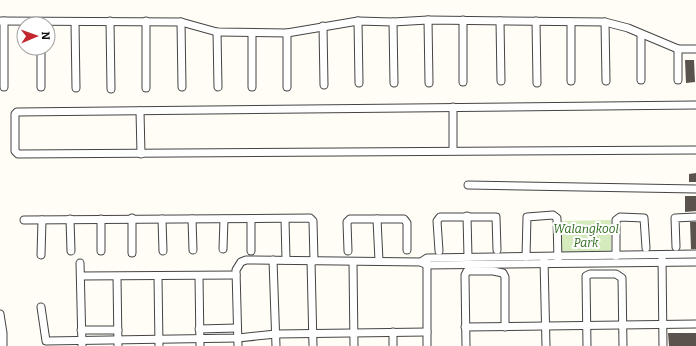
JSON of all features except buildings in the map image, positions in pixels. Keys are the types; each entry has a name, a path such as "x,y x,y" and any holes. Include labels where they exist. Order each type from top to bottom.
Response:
{"street":[{"path":"428,20 429,83"},
{"path":"463,20 463,82"},
{"path":"56,23 110,21 181,22 216,32 287,33 358,21 393,22 463,20 606,22 628,28 641,35 678,49 696,49"},
{"path":"4,88 2,21 16,22"},
{"path":"110,21 111,89"},
{"path":"146,21 146,88"},
{"path":"358,21 359,83"},
{"path":"500,21 501,81"},
{"path":"536,21 537,83"},
{"path":"75,22 76,88"},
{"path":"181,22 182,87"},
{"path":"393,22 394,83"},
{"path":"571,22 571,81"},
{"path":"606,22 606,81"},
{"path":"323,26 324,84"},
{"path":"216,32 218,87"},
{"path":"252,33 252,87"},
{"path":"287,33 287,87"},
{"path":"641,35 641,80"},
{"path":"678,49 678,80"},
{"path":"41,56 41,87"},
{"path":"696,105 17,112 15,114 15,151 18,154 141,154 453,150 696,150"},
{"path":"453,107 453,150"},
{"path":"140,111 141,154"},
{"path":"468,185 696,189"},
{"path":"526,257 527,217 554,215 557,218 558,260"},
{"path":"466,216 468,257"},
{"path":"439,251 438,219 442,217 466,216 496,217 497,250"},
{"path":"676,247 675,218 696,216"},
{"path":"616,256 616,220 620,217 644,218 646,248"},
{"path":"132,218 132,253"},
{"path":"24,220 132,218 310,218 313,221 313,346"},
{"path":"101,251 102,219"},
{"path":"162,219 163,251"},
{"path":"192,219 192,250"},
{"path":"223,249 224,219"},
{"path":"251,219 251,251"},
{"path":"284,219 286,260"},
{"path":"348,251 348,220 377,219 406,220 407,250"},
{"path":"377,219 378,261"},
{"path":"41,255 42,220"},
{"path":"70,220 71,251"},
{"path":"558,260 616,256 696,254"},
{"path":"662,255 663,346"},
{"path":"425,262 468,257 526,257 544,260"},
{"path":"238,342 236,270 240,262 246,260 353,262 558,260 662,263 696,262"},
{"path":"273,260 276,346"},
{"path":"544,260 546,346"},
{"path":"353,262 354,346"},
{"path":"425,262 427,346"},
{"path":"80,263 82,343"},
{"path":"466,346 465,327 467,271 500,271 505,277 505,327"},
{"path":"587,346 586,276 590,274 616,274 622,278 623,346"},
{"path":"81,276 158,277 236,275"},
{"path":"199,276 200,346"},
{"path":"117,277 118,343"},
{"path":"158,277 159,343"},
{"path":"41,307 45,340 82,343 159,343 200,338 238,342 276,334 427,332"},
{"path":"0,314 3,333 3,346"},
{"path":"465,327 696,324"},
{"path":"199,329 238,328"},
{"path":"81,330 118,330"},
{"path":"393,332 393,346"}],"green space":[{"name":"Walangkool Park","path":"611,220 611,251 562,252 562,221"}]}
